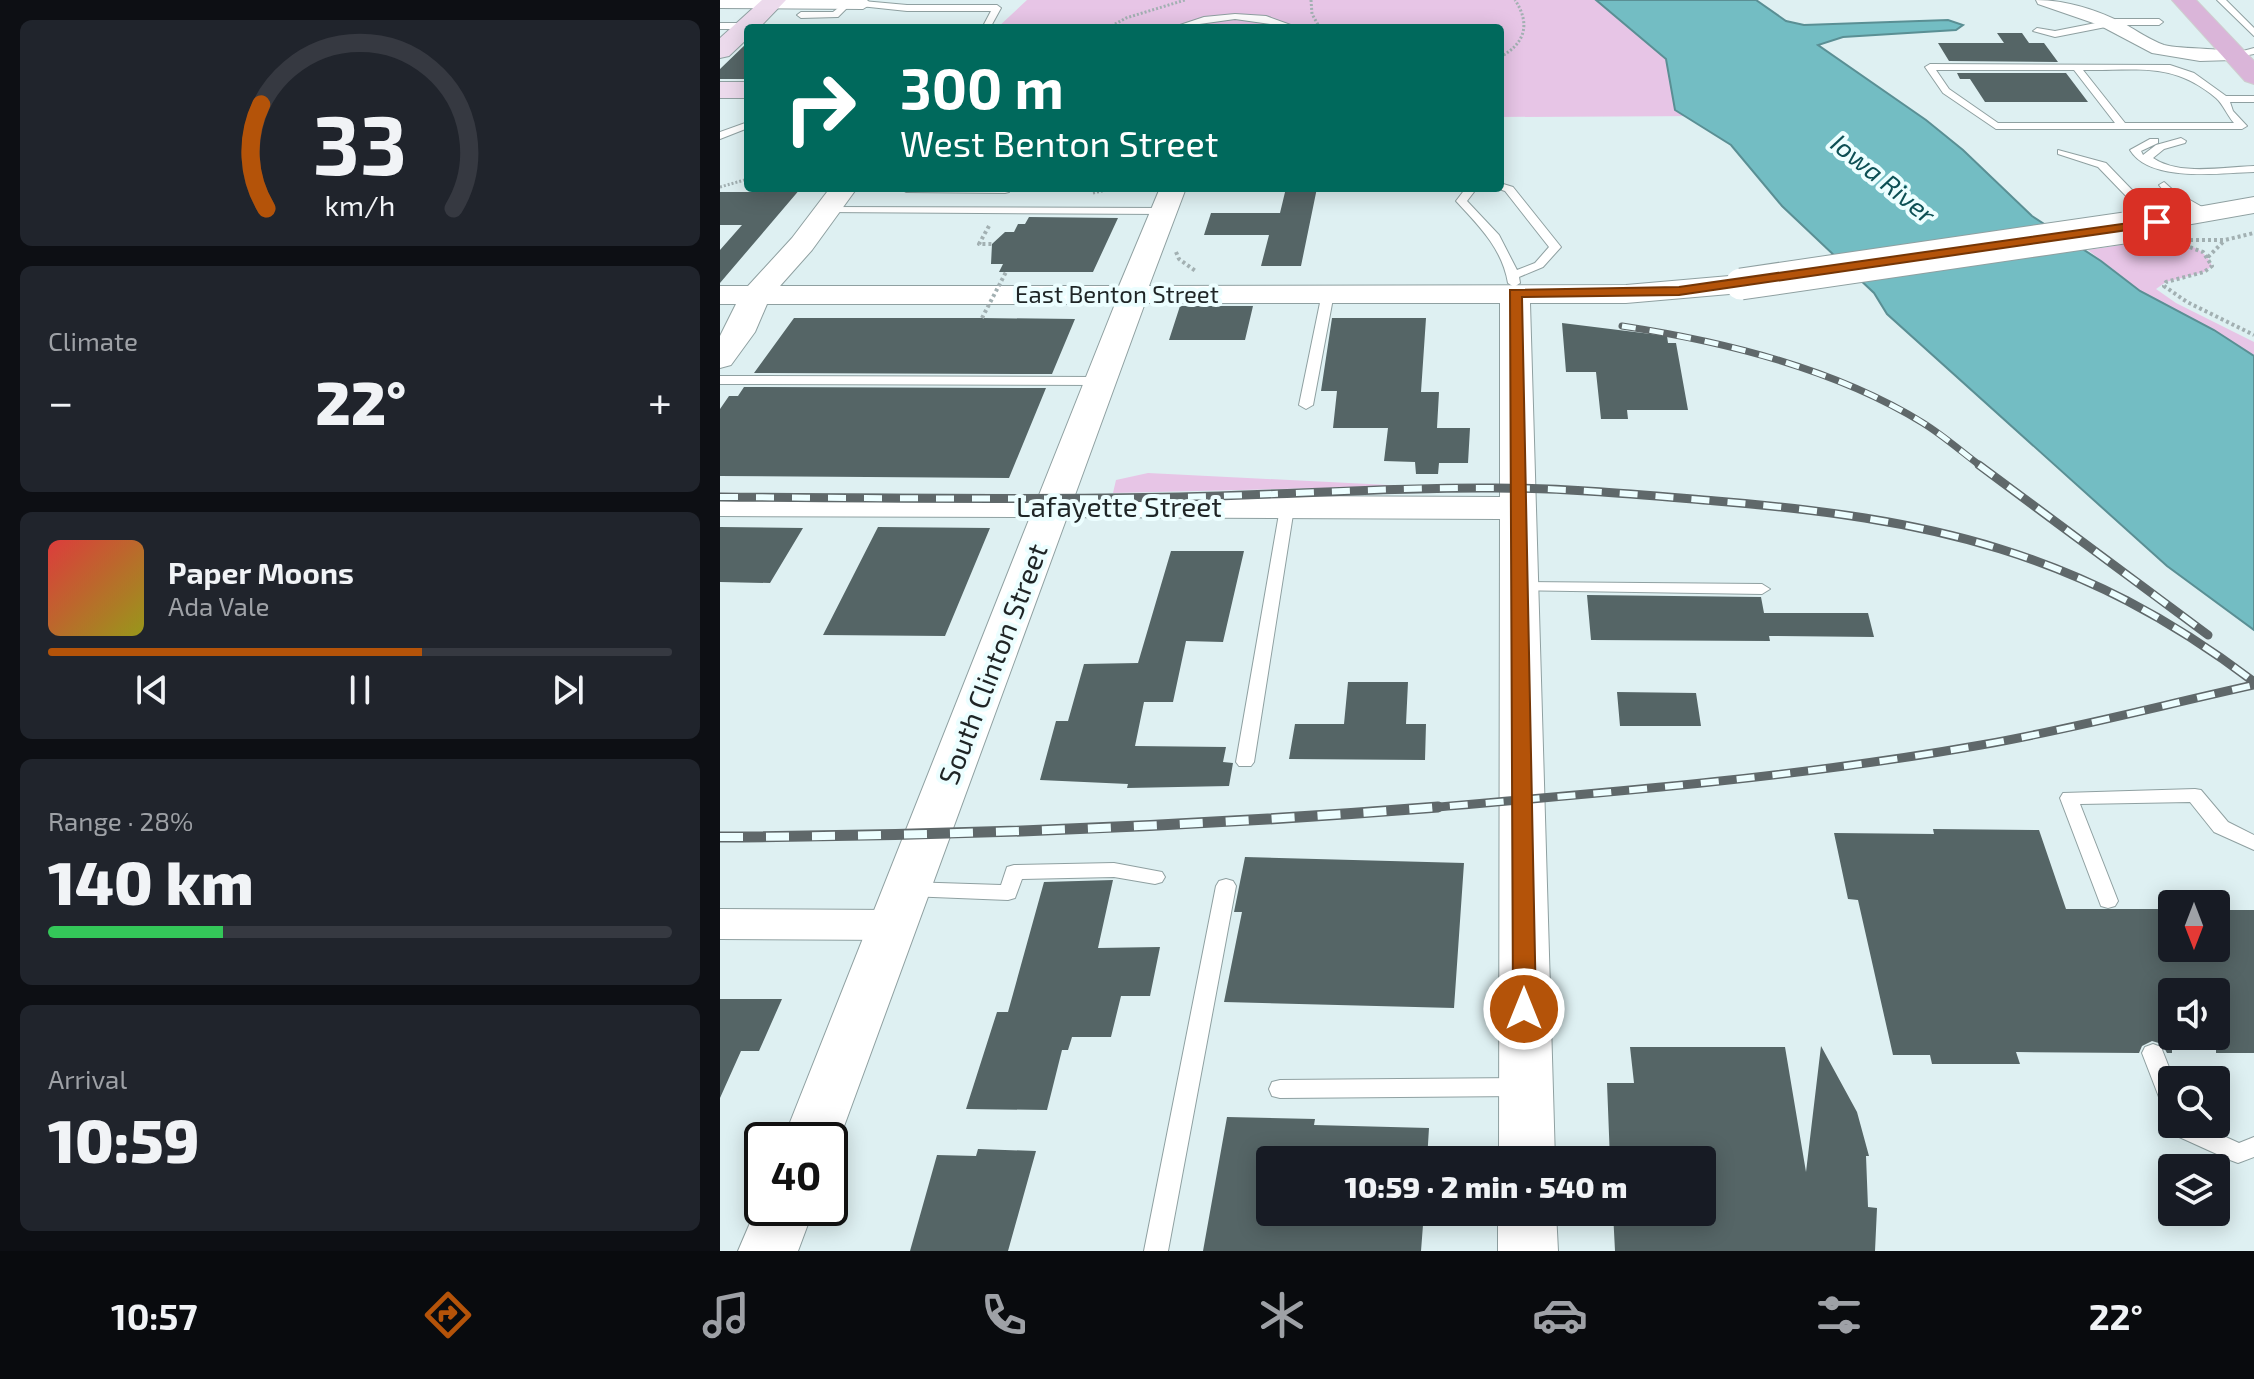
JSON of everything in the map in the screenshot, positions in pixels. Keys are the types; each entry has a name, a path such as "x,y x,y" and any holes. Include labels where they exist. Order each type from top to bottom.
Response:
{"main road":[{"path":"2183,0 2244,53 2254,76"},
{"path":"749,24 773,2"},
{"path":"2159,11 2244,53"},
{"path":"722,41 744,28"},
{"path":"720,90 744,90"}],"street":[{"path":"2044,0 2109,23 2147,45 2170,52 2200,56 2244,53"},
{"path":"720,3 855,4"},
{"path":"720,358 729,332 755,296 802,244 841,192"},
{"name":"South Clinton Street","path":"818,1122 1133,296 1134,282 1169,200"},
{"name":"East Benton Street","path":"720,295 1133,296 1328,293 1514,284 1663,292 1741,284 2124,228 2163,234 2207,214 2254,205"},
{"path":"802,244 794,263 796,274 821,288 854,295"},
{"path":"1149,250 1156,267 1168,276 1200,286 1247,293"},
{"path":"1514,284 1527,1146"},
{"name":"Lafayette Street","path":"720,505 1518,508"},
{"path":"720,924 900,907"},
{"path":"768,1251 778,1226"},
{"path":"1527,1226 1528,1251"}],"lane":[{"path":"2221,0 2235,18 2254,33"},
{"path":"801,15 835,15 855,4 907,8 997,8 988,24"},
{"path":"2037,31 2059,34 2159,11"},
{"path":"1191,24 1244,17 1284,24"},
{"path":"2235,18 2254,17"},
{"path":"1930,67 2076,67 2177,70 2214,89 2242,126 1996,126 1946,91 1930,67"},
{"path":"2076,67 2122,126"},
{"path":"2224,99 2254,99"},
{"path":"720,136 744,127"},
{"path":"2154,141 2135,150 2140,158 2169,169 2254,169"},
{"path":"2148,161 2146,158 2160,147 2181,141"},
{"path":"2062,152 2102,165 2163,234"},
{"path":"2164,185 2170,193 2207,214"},
{"path":"1469,192 1461,201 1481,220 1504,251 1514,284 1539,265 1555,247 1509,189 1504,187"},
{"path":"827,210 1169,200"},
{"path":"1306,405 1328,293"},
{"path":"720,380 1100,381"},
{"path":"768,396 778,380"},
{"path":"1012,398 1020,381"},
{"path":"1245,762 1287,508"},
{"path":"1519,587 1762,589"},
{"path":"2108,901 2069,798 2195,795 2221,827 2254,843"},
{"path":"900,907 1008,893 1014,872 1114,870 1155,877"},
{"path":"1156,1251 1226,886"},
{"path":"2153,1053 2158,1066"},
{"path":"1280,1089 1525,1087"},
{"path":"2211,1138 2249,1151"}],"path":[{"path":"1115,24 1185,0"},
{"path":"1311,0 1312,14 1318,24"},
{"path":"1504,55 1516,48 1526,30 1525,17 1515,0"},
{"path":"720,187 744,180"},
{"path":"1091,193 1096,192"},
{"path":"2163,234 2225,240 2254,233"},
{"path":"2163,234 2208,257 2212,266 2204,272 2166,282 2164,286 2187,302 2254,335"},
{"path":"2208,257 2225,240"},
{"path":"982,318 1006,272"}],"shaded area":[{"path":"1027,0 1616,0 1667,39 1705,116 1504,117 1504,24 1001,24"},
{"path":"2162,239 2198,249 2212,266 2204,272 2166,282 2156,289 2176,303 2254,342 2254,355 2140,291 2088,250"},
{"path":"1148,473 1408,486 1113,493 1116,480"}],"water":[{"name":"Iowa River","path":"1596,0 1756,0 1786,21 1804,25 1948,20 1963,25 1956,30 1843,37 1818,45 1926,120 1963,150 2032,216 2140,291 2214,330 2254,356 2254,630 2167,566 1887,314 1874,293 1782,206 1731,145 1675,110 1666,59"}],"building":[{"path":"1997,33 2022,33 2029,43 2044,43 2058,62 1949,61 1938,43 2004,43"},
{"path":"744,46 744,79 720,79 720,69"},
{"path":"1957,73 2066,73 2088,102 1985,102 1970,79 1960,79"},
{"path":"720,192 798,192 720,283 720,250 742,225 720,225"},
{"path":"1285,192 1316,192 1301,266 1261,266 1269,235 1204,235 1211,213 1280,213"},
{"path":"1029,217 1118,218 1093,272 999,272 1003,264 991,264 992,244 1005,232 1014,232 1018,224 1025,224"},
{"path":"1180,306 1253,306 1245,340 1169,340"},
{"path":"794,318 1075,319 1052,374 754,373"},
{"path":"1332,318 1426,318 1421,392 1439,392 1437,428 1470,428 1468,463 1439,463 1438,474 1416,474 1415,462 1384,461 1388,428 1333,428 1337,391 1321,391"},
{"path":"1562,323 1667,336 1668,343 1676,343 1688,410 1627,410 1628,419 1601,419 1596,372 1566,372"},
{"path":"744,387 1046,388 1009,478 720,476 720,409 729,396 738,396"},
{"path":"720,527 803,528 770,583 720,582"},
{"path":"878,527 990,528 945,636 823,635"},
{"path":"1171,551 1244,551 1223,642 1186,641 1173,702 1144,702 1135,746 1226,747 1223,762 1233,763 1229,786 1127,788 1128,784 1040,780 1056,721 1068,721 1084,664 1138,663"},
{"path":"1587,595 1761,597 1764,613 1868,613 1874,637 1769,636 1770,641 1591,640"},
{"path":"1348,682 1408,682 1406,724 1426,724 1425,760 1289,759 1295,724 1344,724"},
{"path":"1617,692 1696,693 1701,726 1620,726"},
{"path":"1933,829 2039,830 2066,909 2158,909 2158,962 2230,962 2230,910 2254,910 2254,1053 2216,1053 2216,1050 2230,1050 2230,978 2158,978 2158,1043 2152,1041 2142,1046 2139,1053 2016,1052 2020,1064 1932,1064 1930,1055 1893,1055 1858,900 1848,899 1834,833 1934,834"},
{"path":"1245,857 1464,863 1454,1008 1224,1002 1242,912 1234,912"},
{"path":"1113,880 1098,948 1160,947 1150,996 1121,996 1111,1037 1072,1037 1068,1050 1062,1050 1047,1110 966,1109 997,1012 1008,1012 1044,882"},
{"path":"720,999 782,999 759,1051 741,1051 720,1098"},
{"path":"1821,1046 1857,1112 1869,1156 1866,1156 1868,1207 1877,1208 1875,1251 1615,1251 1614,1226 1716,1226 1716,1146 1609,1146 1607,1083 1634,1083 1630,1047 1785,1047 1806,1172"},
{"path":"1227,1117 1315,1119 1314,1125 1429,1128 1428,1146 1256,1146 1256,1226 1423,1226 1421,1251 1203,1251"},
{"path":"978,1149 1036,1151 1008,1251 910,1251 937,1155 976,1156"}],"railway":[{"path":"1622,326 1738,349 1853,387 1923,423 1982,467"},
{"path":"1979,465 2208,635"},
{"path":"720,497 1122,498 1495,488 1606,492 1793,508 1934,531 2000,549 2064,572 2127,601 2190,637 2254,682"},
{"path":"1436,807 1698,783 1911,757 2050,732 2254,685"},
{"path":"720,837 1079,829 1436,807"},
{"path":"1414,809 1436,807"}],"route":[{"path":"1524,1009 1515,293 1679,291 2157,222"}]}
